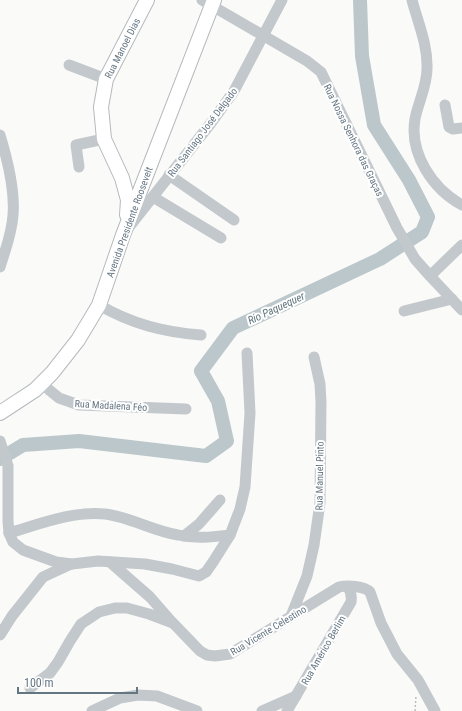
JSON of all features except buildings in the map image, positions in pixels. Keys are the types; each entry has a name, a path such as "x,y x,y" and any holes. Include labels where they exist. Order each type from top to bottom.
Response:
{"main road":[{"name":"Rua Manoel Dias","path":"122,235 127,214 128,200 122,178 104,139 101,107 106,79 147,0"},
{"name":"Avenida Presidente Roosevelt","path":"0,413 42,384 78,340 99,305 122,235 145,178 210,2"},
{"path":"122,178 130,189 134,190 145,178"}],"street":[{"name":"Rua Santiago José Delgado","path":"122,235 211,123 230,96 265,35 282,0"},
{"path":"412,0 424,41 427,70 415,118 413,131 414,142 417,153 436,185 462,205"},
{"name":"Rua Nossa Senhora das Graças","path":"210,2 307,61 320,72 397,228 416,259 462,310"},
{"path":"69,65 106,79"},
{"path":"445,105 449,127 453,129 462,128"},
{"path":"0,135 13,200 13,215 5,229 0,267"},
{"path":"79,167 76,145 104,139"},
{"path":"169,175 234,220"},
{"path":"153,197 221,238"},
{"path":"430,276 462,245"},
{"path":"404,312 452,299"},
{"path":"99,305 136,323 162,330 201,335"},
{"path":"0,442 6,460 8,474 9,532 13,542 30,554 56,562 72,564 98,561 145,564 199,576 206,572 230,535 240,509 245,487 250,413 247,353"},
{"name":"Rua Manuel Pinto","path":"291,616 307,576 314,545 320,503 321,402 320,384 314,357"},
{"name":"Rua Madalena Féo","path":"42,384 59,398 79,405 186,409"},
{"path":"184,536 199,524 220,500"},
{"path":"9,532 77,514 92,514 118,517 177,535 211,537 230,535"},
{"name":"Rua Vicente Celestino","path":"110,562 150,597 200,651 207,655 215,656 230,654 339,587 348,587"},
{"path":"0,635 12,616 43,577 72,564"},
{"path":"348,587 367,589 370,592 381,623 397,654 418,680 435,711"},
{"name":"Rua Américo Berlim","path":"287,711 351,602 352,596 348,587"},
{"name":"Rua Vicente Celestino","path":"30,688 50,673 81,624 99,612 115,608 127,608 173,623"},
{"path":"92,711 120,698 138,695 157,696 197,711"},
{"path":"262,711 296,696"}],"waterway":[{"name":"Rio Paquequer","path":"0,459 23,445 79,441 206,456 227,441 218,401 201,371 233,328 380,259 422,232 428,217 409,180 374,125 362,56 360,0"}]}
